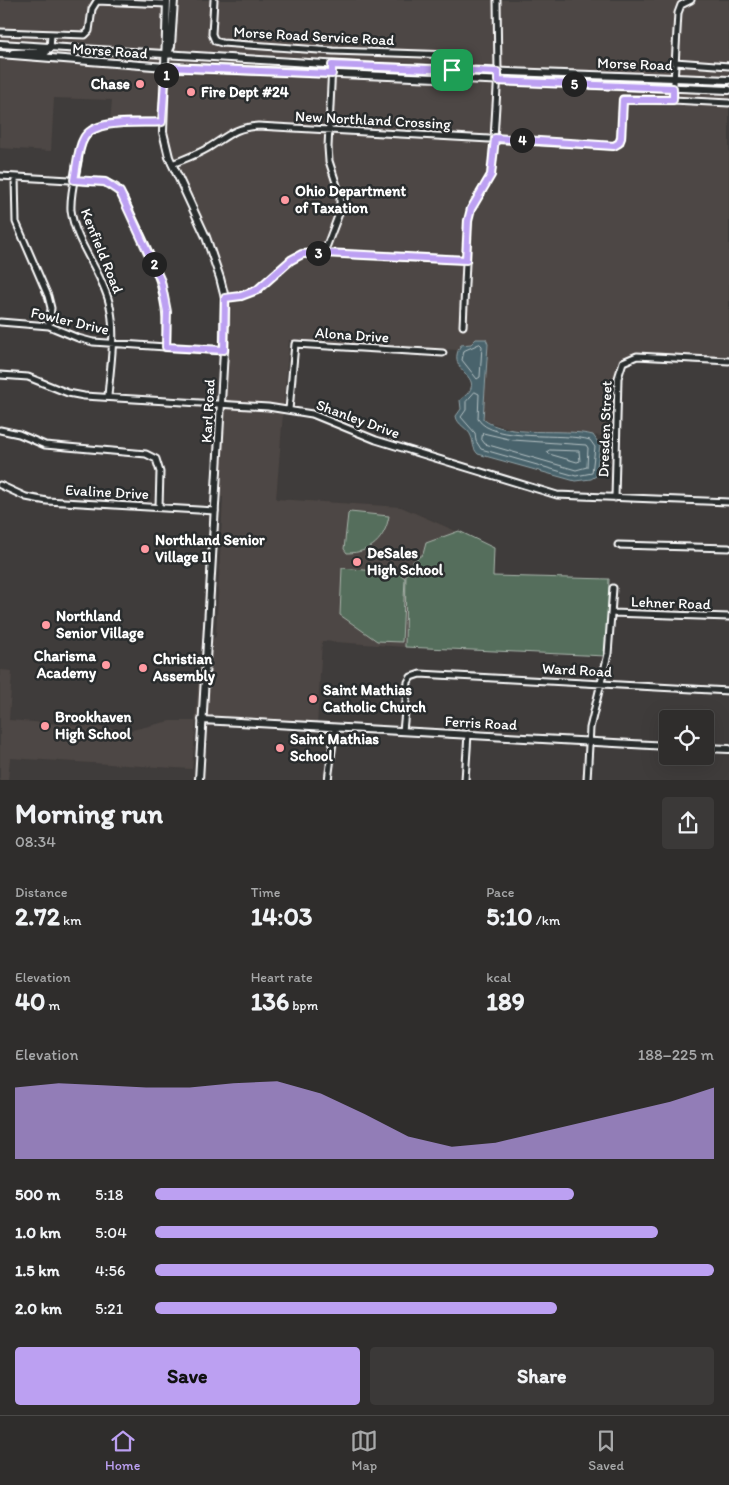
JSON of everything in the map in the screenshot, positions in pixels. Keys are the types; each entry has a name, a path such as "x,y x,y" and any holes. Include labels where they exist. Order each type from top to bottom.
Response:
{"main road":[{"name":"Karl Road","path":"174,0 171,46 167,55 162,122 166,148 209,245 225,298 224,350 199,780"},
{"name":"Karl Road","path":"167,2 164,46 167,55"},
{"name":"Morse Road","path":"0,44 50,49 332,65 729,80"},
{"path":"8,55 17,52 46,52 50,49"},
{"name":"Morse Road","path":"0,54 166,67 729,90"},
{"name":"Ferris Road","path":"202,720 659,746"},
{"path":"714,748 729,749"}],"street":[{"name":"Morse Road Service Road","path":"214,0 212,34 215,41 222,44 333,51 453,55"},
{"path":"463,326 468,221 471,209 491,175 495,138 498,81 497,0"},
{"path":"691,0 681,5 678,13 673,100 729,103"},
{"path":"0,32 85,35 89,31 92,9 97,1 167,2"},
{"path":"50,49 51,35"},
{"path":"675,62 729,66"},
{"path":"324,253 328,237 336,225 340,203 338,183 329,161 332,65"},
{"name":"New Northland Crossing","path":"172,164 205,149 229,132 258,126 329,129 441,138 495,138 614,146 619,143 623,100 673,100"},
{"name":"Kenfield Road","path":"108,397 112,316 106,292 74,222 71,208 80,147 87,133 93,129 108,125 162,122"},
{"path":"0,176 110,184 120,192 159,276 167,312 166,347"},
{"path":"15,177 16,222 48,296 51,308 49,326"},
{"path":"225,298 241,296 257,290 291,260 302,254 324,253 466,260"},
{"name":"Fowler Drive","path":"0,322 49,326 78,338 111,344 224,350"},
{"name":"Alona Drive","path":"289,410 296,344 443,354"},
{"name":"Dresden Street","path":"615,498 618,378 623,362 637,356 729,361"},
{"name":"Shanley Drive","path":"0,375 28,377 68,393 221,404 312,414 376,440 546,492 615,498 729,502"},
{"path":"0,430 19,434 45,445 60,448 146,454 156,460 160,472 159,507"},
{"name":"Evaline Drive","path":"0,485 26,496 47,501 215,511"},
{"path":"618,545 729,548"},
{"path":"587,780 588,742 608,654 613,588"},
{"name":"Lehner Road","path":"612,614 729,617"},
{"name":"Ward Road","path":"403,731 408,682 415,674 729,691"},
{"path":"328,780 336,728"},
{"path":"465,780 468,734"}],"shaded area":[{"path":"0,0 729,0 729,359 631,356 620,368 615,437 514,429 485,421 483,414 488,344 476,339 471,344 461,345 458,350 289,340 276,499 401,507 494,548 491,650 405,647 322,641 317,726 196,722 192,769 10,758 8,780 0,780 0,670 12,671 9,720 132,730 170,721 195,721 201,652 216,636 223,497 217,496 226,331 219,265 167,152 161,121 110,123 112,100 54,98 51,151 0,148"}],"green space":[{"path":"350,512 389,516 384,531 376,543 363,550 347,553 344,549 348,514"},
{"path":"459,531 494,548 493,576 609,579 606,656 405,647 406,567 423,554 426,543"},
{"path":"342,568 398,573 405,578 402,642 377,641 340,615"}],"water":[{"path":"476,339 486,339 488,344 483,419 493,425 506,429 593,435 600,445 596,476 591,479 575,481 478,454 470,433 458,422 456,416 461,409 460,400 471,388 469,379 459,365 457,353 461,345 471,344"}],"place":[{"name":"Chase","path":"140,84"},
{"name":"Fire Dept #24","path":"191,92"},
{"name":"Ohio Department of Taxation","path":"285,200"},
{"name":"Northland Senior Village II","path":"145,549"},
{"name":"DeSales High School","path":"357,562"},
{"name":"Northland Senior Village","path":"46,625"},
{"name":"Charisma Academy","path":"106,665"},
{"name":"Christian Assembly","path":"143,668"},
{"name":"Saint Mathias Catholic Church","path":"313,699"},
{"name":"Brookhaven High School","path":"45,726"},
{"name":"Saint Mathias School","path":"280,748"}],"route":[{"path":"332,65 452,70 498,72 498,81 673,88 673,100 623,100 621,138 619,143 614,146 495,138 491,175 471,209 468,221 466,260 324,253 302,254 291,260 257,290 241,296 225,298 224,350 166,347 167,312 161,281 124,199 116,187 105,182 74,180 80,147 87,133 99,126 162,122 166,67 332,74 332,65"}]}
